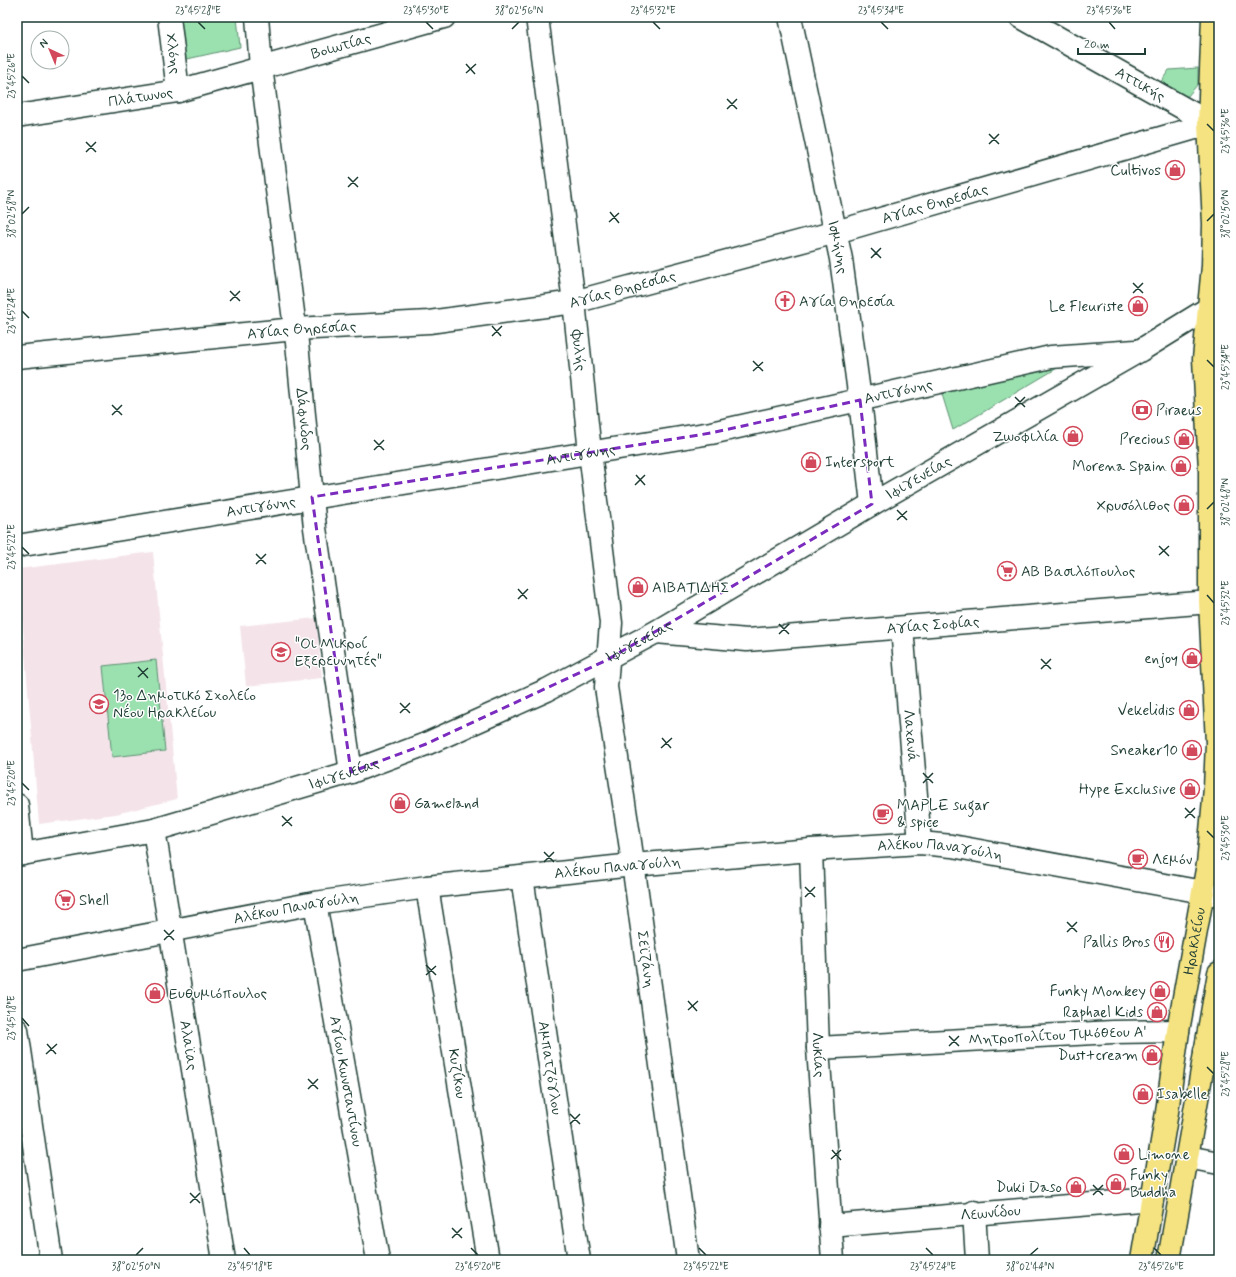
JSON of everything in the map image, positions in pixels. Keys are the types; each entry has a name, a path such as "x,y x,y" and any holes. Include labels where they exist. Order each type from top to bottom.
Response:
{"main road":[{"name":"Ηρακλείου","path":"1142,1260 1178,1031 1211,893 1208,864 1217,743 1210,602 1210,469 1204,359 1215,305 1216,264 1214,224 1213,17"},
{"name":"Ηρακλείου","path":"1215,305 1219,330"},
{"name":"Ηρακλείου","path":"1169,1260 1187,1157 1212,1052 1219,973"}],"street":[{"name":"Χλόης","path":"169,17 178,91"},
{"name":"Δάφνιδος","path":"257,17 261,67 295,329 312,497 352,772"},
{"name":"Βοιωτίας","path":"261,67 408,22 444,17"},
{"name":"Φυλής","path":"537,17 574,302 590,452 611,623 607,660"},
{"name":"Ισμήνης","path":"790,17 836,232 860,400 872,504"},
{"name":"Αττικής","path":"1021,17 1214,126"},
{"name":"Πλάτωνος","path":"17,116 178,91 261,67"},
{"name":"Αγίας Θηρεσίας","path":"17,357 295,329 429,322 574,302 836,232 1214,126"},
{"name":"Ιφιγενείας","path":"19,855 154,830 352,772 426,744 547,690 607,660 656,632 872,504 1141,350 1215,305"},
{"name":"Αντιγόνης","path":"17,546 711,433 1050,357 1141,350"},
{"name":"Αγίας Σοφίας","path":"656,632 747,640 1210,602"},
{"name":"Λαχανά","path":"902,628 920,843"},
{"name":"Σεϊζάνη","path":"607,660 606,687 633,865 688,1260"},
{"path":"17,805 19,855"},
{"name":"Αλαϊας","path":"154,830 224,1260"},
{"name":"Αλέκου Παναγούλη","path":"17,960 315,903 427,887 633,865 811,850 920,843 952,846 1211,893"},
{"name":"Λυκίας","path":"811,850 818,1048 833,1260"},
{"name":"Αμπατζόγλου","path":"522,877 579,1260"},
{"name":"Κυζίκου","path":"427,887 488,1260"},
{"name":"Αγίου Κωνσταντίνου","path":"315,903 378,1260"},
{"path":"17,1030 51,1260"},
{"name":"Μητροπολίτου Τιμόθεου Α'","path":"818,1048 1113,1032 1178,1031"},
{"path":"1187,1157 1219,1163"},
{"name":"Λεωνίδου","path":"830,1226 974,1212 1152,1199"},
{"path":"974,1212 977,1260"}],"highlighted area":[{"path":"860,400 872,504 607,660 426,744 351,772 312,497 711,433"}],"shaded area":[{"name":"13ο Δημοτικό Σχολείο Νέου Ηρακλείου","path":"153,552 177,799 116,814 39,824 18,569"},
{"name":"\"Οι Μικροί Εξερευνητές\"","path":"316,618 322,678 246,686 240,626"}],"green space":[{"path":"179,17 237,17 240,47 183,60"},
{"path":"1198,68 1198,84 1187,97 1160,83 1169,70"},
{"path":"1059,367 953,430 941,391"},
{"path":"156,660 165,751 112,757 103,666"}],"place":[{"name":"Cultivos","path":"1175,170"},
{"name":"Αγία Θηρεσία","path":"785,301"},
{"name":"Le Fleuriste","path":"1138,306"},
{"name":"Piraeus","path":"1142,410"},
{"name":"Ζωοφιλία","path":"1073,436"},
{"name":"Precious","path":"1184,439"},
{"name":"Intersport","path":"811,462"},
{"name":"Morena Spain","path":"1181,466"},
{"name":"Χρυσόλιθος","path":"1184,505"},
{"name":"ΑΒ Βασιλόπουλος","path":"1007,571"},
{"name":"ΑΙΒΑΤΙΔΗΣ","path":"638,587"},
{"name":"\"Οι Μικροί Εξερευνητές\"","path":"281,652"},
{"name":"enjoy","path":"1192,658"},
{"name":"13ο Δημοτικό Σχολείο Νέου Ηρακλείου","path":"99,704"},
{"name":"Vekelidis","path":"1189,710"},
{"name":"Sneaker10","path":"1192,750"},
{"name":"Hype Exclusive","path":"1190,789"},
{"name":"Gameland","path":"400,803"},
{"name":"MAPLE sugar & spice","path":"883,814"},
{"name":"Λεμόν","path":"1138,859"},
{"name":"Shell","path":"65,900"},
{"name":"Pallis Bros","path":"1164,942"},
{"name":"Funky Monkey","path":"1160,991"},
{"name":"Ευθυμιόπουλος","path":"155,993"},
{"name":"Raphael Kids","path":"1157,1012"},
{"name":"Dust+cream","path":"1152,1055"},
{"name":"Isabelle","path":"1143,1094"},
{"name":"Limone","path":"1124,1154"},
{"name":"Funky Buddha","path":"1116,1184"},
{"name":"Duki Daso","path":"1076,1187"}]}
